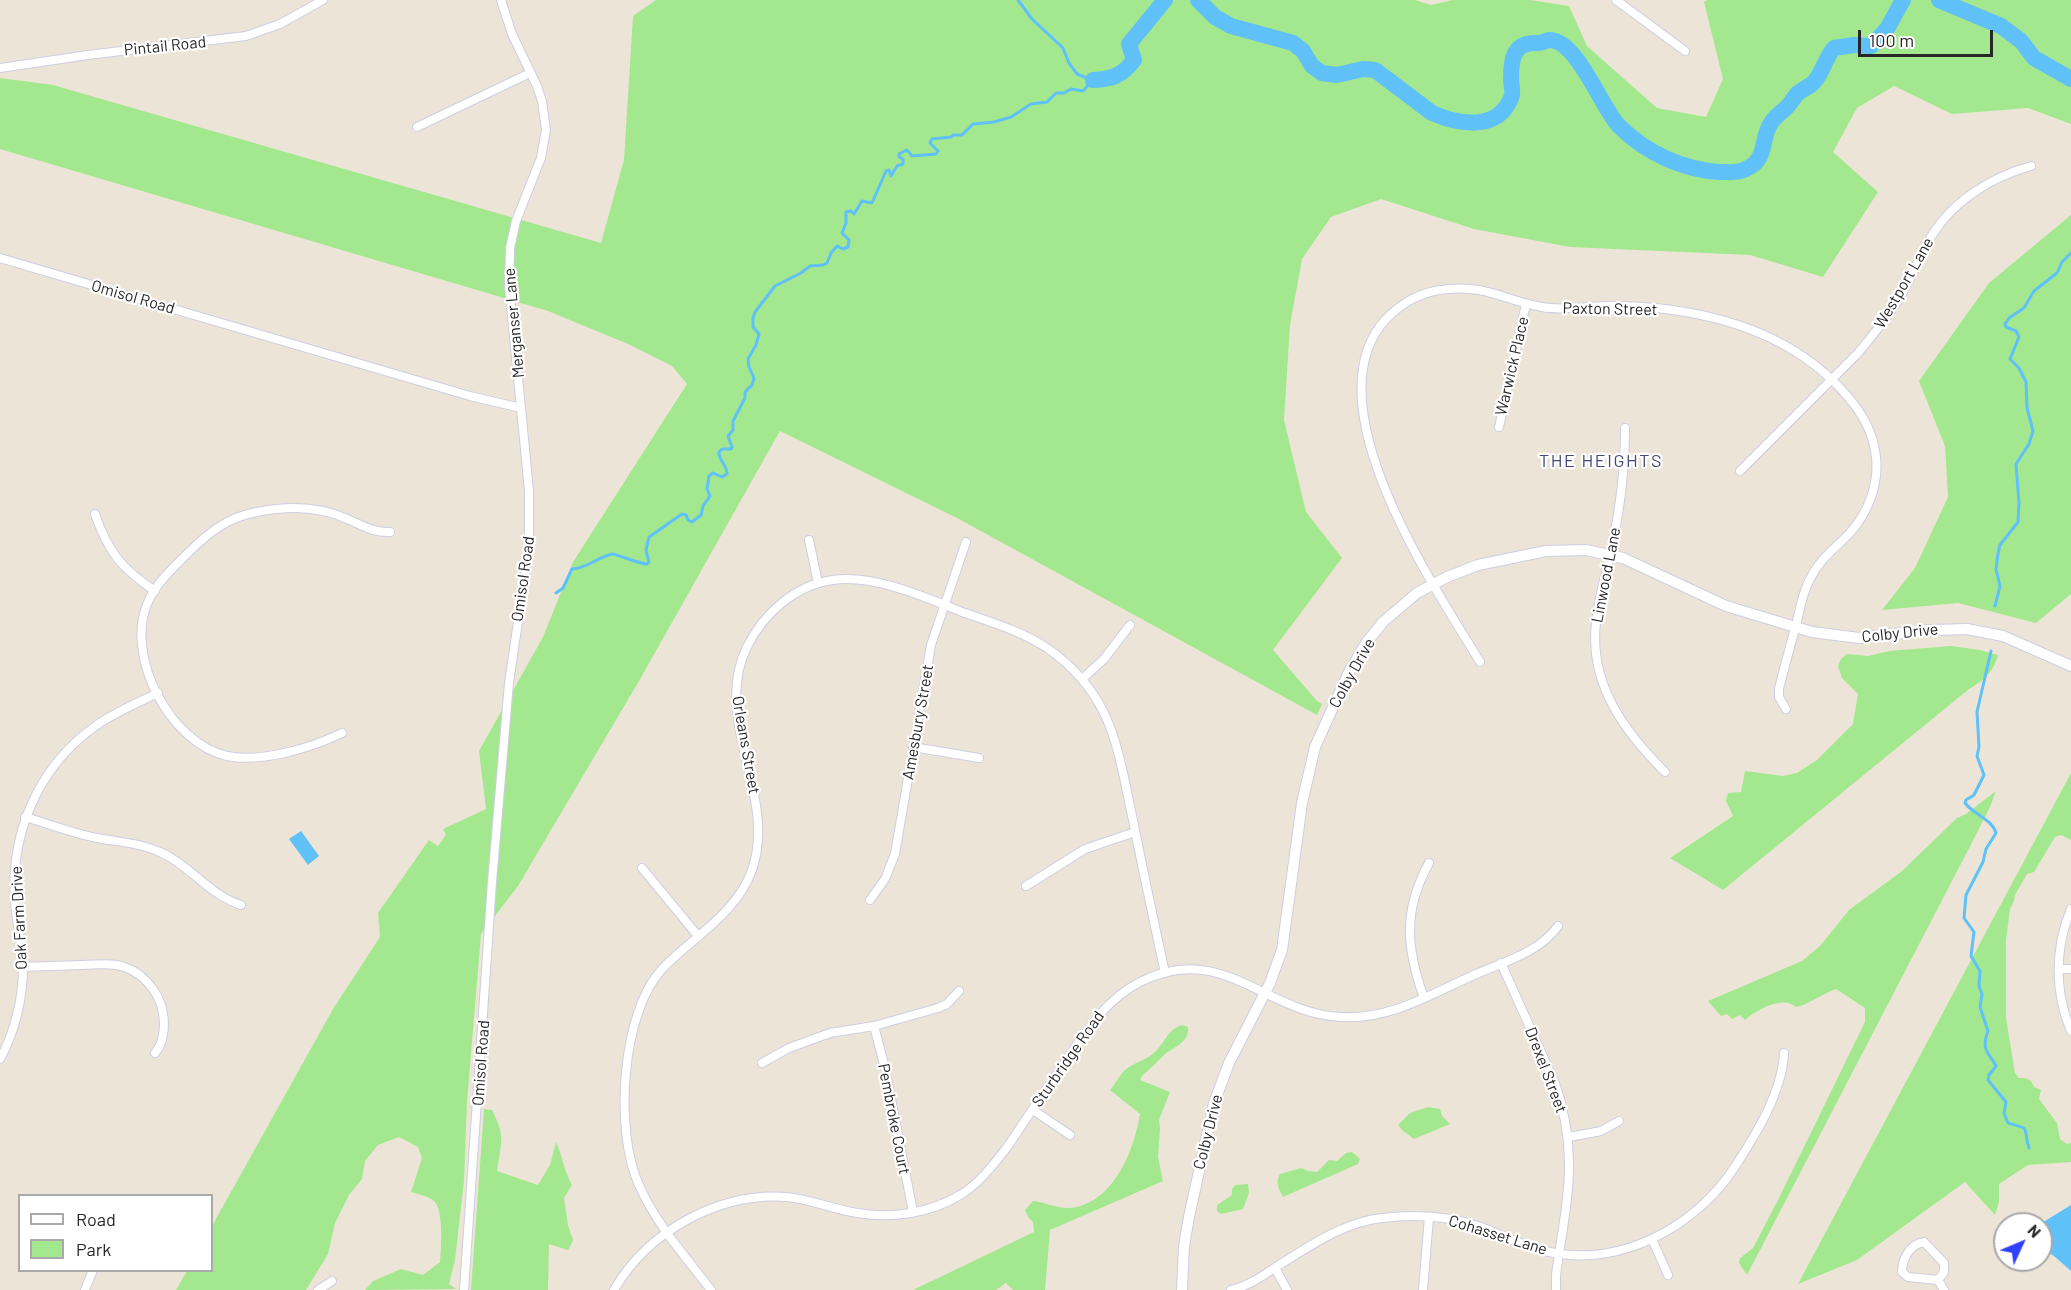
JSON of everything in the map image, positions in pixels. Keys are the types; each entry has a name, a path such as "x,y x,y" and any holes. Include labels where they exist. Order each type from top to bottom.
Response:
{"street":[{"name":"Pintail Road","path":"0,68 55,59 246,36 280,24 323,0"},
{"name":"Merganser Lane","path":"501,0 512,34 542,101 546,130 542,158 516,221 510,248 509,286 521,408"},
{"path":"1616,0 1685,51"},
{"path":"417,127 530,73"},
{"name":"Westport Lane","path":"1740,471 1858,353 1891,311 1913,274 1927,243 1950,212 1977,190 2008,173 2031,166"},
{"name":"Omisol Road","path":"0,258 470,396 521,408 529,491 530,547 508,683 464,1290"},
{"name":"Paxton Street","path":"1480,662 1433,584 1392,505 1374,459 1364,416 1362,386 1362,372 1367,350 1381,325 1392,312 1413,297 1428,292 1464,288 1484,290 1526,304 1560,309 1620,306 1655,308 1713,318 1772,338 1805,357 1832,380 1855,405 1869,428 1876,456 1876,482 1868,506 1856,526 1830,550 1805,589 1779,690 1781,704 1786,710"},
{"name":"Warwick Place","path":"1499,427 1526,304"},
{"name":"Linwood Lane","path":"1625,428 1622,488 1596,622 1595,644 1598,669 1610,703 1621,722 1665,772"},
{"path":"342,734 310,745 260,757 230,756 205,748 192,739 171,717 158,693 142,650 144,618 148,602 173,568 203,538 216,528 240,516 279,509 314,509 346,518 370,530 390,532"},
{"path":"95,514 115,558 130,574 155,591"},
{"path":"809,540 818,583"},
{"name":"Amesbury Street","path":"870,900 885,879 895,854 931,645 966,542"},
{"name":"Colby Drive","path":"1182,1290 1184,1246 1214,1103 1233,1053 1265,993 1282,950 1302,803 1310,763 1321,732 1348,674 1366,643 1395,611 1417,593 1464,569 1536,552 1572,549 1611,554 1726,606 1795,627 1830,635 1858,638 1930,630 1967,629 2003,636 2071,666"},
{"name":"Orleans Street","path":"711,1290 667,1232 639,1185 628,1151 625,1112 628,1057 634,1023 644,994 662,969 738,898 749,877 756,857 757,804 740,729 736,693 741,663 754,635 772,612 792,596 818,583 832,580 860,580 909,592 1030,638 1064,661 1082,679 1094,694 1110,726 1124,779 1165,973"},
{"path":"1082,679 1104,659 1131,626"},
{"name":"Oak Farm Drive","path":"1,1057 17,1013 23,967 14,890 17,849 25,817 56,763 82,736 118,712 158,693"},
{"path":"914,747 979,758"},
{"path":"25,817 73,832 130,842 163,853 222,898 241,905"},
{"path":"1026,886 1085,849 1135,832"},
{"path":"1424,998 1412,958 1409,921 1416,891 1429,863"},
{"path":"642,868 698,936"},
{"path":"2071,909 2062,936 2059,969 2062,1002 2071,1031"},
{"name":"Sturbridge Road","path":"614,1290 631,1265 667,1232 696,1215 724,1204 760,1197 789,1197 860,1214 881,1215 913,1212 948,1201 970,1187 994,1164 1106,1006 1128,988 1165,973 1183,969 1213,971 1235,978 1311,1012 1344,1018 1363,1017 1391,1011 1424,998 1537,947 1552,935 1558,926"},
{"name":"Drexel Street","path":"1501,963 1555,1083 1569,1137 1570,1180 1556,1290"},
{"path":"23,967 114,965 132,970 148,983 156,994 163,1013 162,1038 155,1053"},
{"path":"2059,969 2071,969"},
{"path":"762,1063 809,1039 874,1026 938,1008 947,1004 959,991"},
{"name":"Pembroke Court","path":"874,1026 885,1068 913,1212"},
{"name":"Cohasset Lane","path":"1231,1290 1247,1284 1313,1244 1354,1224 1382,1218 1428,1217 1460,1221 1535,1248 1577,1256 1605,1254 1652,1239 1677,1225 1698,1209 1732,1172 1749,1144 1777,1087 1784,1053"},
{"path":"1033,1110 1070,1135"},
{"path":"1569,1137 1601,1131 1619,1121"},
{"path":"1423,1290 1428,1217"},
{"path":"1652,1239 1668,1275"},
{"path":"1919,1243 1928,1244 1944,1263 1944,1272 1938,1280 1908,1277 1902,1272 1904,1258 1919,1243"},
{"path":"1275,1268 1287,1290"},
{"path":"85,1290 92,1272"},
{"path":"1938,1280 1944,1290"},
{"path":"318,1290 332,1281"}],"green space":[{"path":"656,0 1415,0 1431,5 1453,0 1530,0 1569,6 1587,46 1657,108 1706,117 1723,79 1704,2 1707,0 2071,0 2071,124 2028,108 1952,114 1894,86 1857,108 1833,152 1878,192 1823,277 1750,255 1570,247 1474,229 1381,199 1331,217 1302,259 1290,325 1284,420 1306,512 1342,558 1273,650 1322,704 1317,715 957,518 780,431 639,681 518,886 481,934 467,1101 464,1181 455,1260 449,1284 456,1289 365,1290 373,1281 401,1269 423,1275 440,1262 441,1230 437,1206 429,1198 411,1192 422,1158 418,1147 399,1137 378,1145 365,1161 362,1179 349,1195 335,1223 328,1254 306,1290 176,1290 186,1272 213,1272 213,1224 333,1009 380,937 378,913 429,840 438,846 446,835 443,829 486,809 479,751 543,637 573,562 687,384 672,366 628,344 548,311 0,149 0,78 53,85 601,243 624,160 633,16"},
{"path":"2071,215 2071,594 2036,623 1958,603 1882,610 1915,568 1948,497 1945,446 1919,381 1989,283"},
{"path":"1951,646 1998,655 1991,671 1983,679 1723,890 1670,858 1733,816 1726,801 1728,793 1741,792 1745,771 1783,776 1797,773 1817,760 1853,724 1858,694 1842,678 1838,666 1847,654 1868,656 1889,651"},
{"path":"2071,773 2071,840 2061,835 2055,837 2034,872 2027,874 2010,909 2006,940 2006,1018 2015,1073 2019,1078 2029,1080 2034,1087 2041,1090 2039,1099 2057,1123 2060,1139 2067,1144 2071,1143 2071,1162 2028,1165 1999,1184 1999,1202 1996,1212 1993,1213 1965,1182 1857,1260 1798,1284"},
{"path":"1996,791 1964,858 1747,1275 1739,1263 1740,1258 1753,1248 1778,1200 1865,1022 1865,1008 1836,989 1796,1007 1784,1003 1770,1005 1745,1020 1740,1015 1732,1019 1727,1014 1721,1016 1708,1001 1802,961 1820,946 1849,910 1902,871 1957,818 1966,814"},
{"path":"1182,1025 1188,1027 1184,1040 1164,1055 1140,1080 1170,1092 1159,1120 1158,1157 1163,1181 1050,1230 1045,1290 1013,1290 1006,1283 996,1290 913,1290 1034,1232 1033,1222 1025,1210 1033,1201 1070,1208 1098,1197 1119,1173 1127,1159 1140,1114 1110,1090 1125,1070 1153,1054 1170,1033"},
{"path":"1428,1107 1440,1109 1442,1116 1450,1124 1414,1139 1398,1125 1410,1113"},
{"path":"484,1109 492,1110 501,1134 497,1171 538,1185 550,1165 556,1142 572,1185 564,1198 573,1240 568,1250 549,1244 548,1290 471,1290"},
{"path":"1352,1152 1360,1159 1358,1164 1283,1197 1278,1183 1280,1174 1301,1168 1317,1172 1329,1160 1337,1161 1346,1153"},
{"path":"1248,1184 1249,1193 1243,1209 1221,1214 1217,1211 1217,1205 1232,1195 1235,1185"}],"water":[{"path":"301,831 319,856 308,865 289,839"},
{"path":"2071,1205 2071,1271 2053,1255 2053,1216"}],"waterway":[{"path":"1018,0 1032,19 1063,48 1069,63 1077,74 1092,80"},
{"path":"1093,80 1116,76 1130,65 1134,60 1129,44 1165,0"},
{"path":"1198,0 1215,17 1231,26 1293,43 1303,51 1312,66 1322,73 1337,75 1363,69 1375,70 1432,113 1465,122 1487,120 1497,116 1505,109 1512,96 1512,65 1518,49 1529,43 1548,40 1560,43 1580,63 1612,117 1630,136 1653,152 1679,164 1720,172 1737,172 1754,164 1762,150 1768,128 1798,93 1816,79 1834,48 1854,45 1871,46 1887,29 1903,0"},
{"path":"1939,0 2001,26 2021,41 2034,58 2071,79"},
{"path":"556,593 563,588 572,569 612,554 647,564 649,562 646,550 649,537 682,514 692,522 701,515 703,506 710,496 707,489 709,476 713,473 722,477 727,474 719,452 732,447 728,436 733,430 733,421 745,398 745,392 752,385 754,378 748,359 759,334 753,327 755,312 775,286 810,266 827,263 837,246 843,249 848,247 849,240 842,233 846,223 846,212 851,211 854,214 862,201 872,203 886,171 889,170 891,176 897,166 903,164 903,159 899,157 899,154 907,150 912,156 936,154 938,151 930,143 932,139 962,135 973,124 994,122 1011,117 1031,104 1047,102 1056,93 1064,93 1071,89 1083,91 1093,80"},
{"path":"1995,606 2000,586 1996,569 2000,545 2018,522 2016,464 2029,444 2033,431 2027,408 2026,382 2019,368 2010,359 2019,337 2016,331 2006,327 2005,324 2009,318 2024,308 2034,291 2057,273 2062,262 2071,253"},
{"path":"1991,651 1977,712 1979,747 1977,756 1984,775 1974,795 1965,803 1991,824 1996,833 1986,849 1983,862 1966,895 1964,918 1974,932 1971,956 1980,971 1979,986 1982,994 1980,1007 1988,1031 1985,1046 1996,1066 1988,1080 2006,1102 2004,1113 2008,1123 2024,1128 2029,1148"}],"district":[{"name":"THE HEIGHTS","path":"1601,461"}]}
